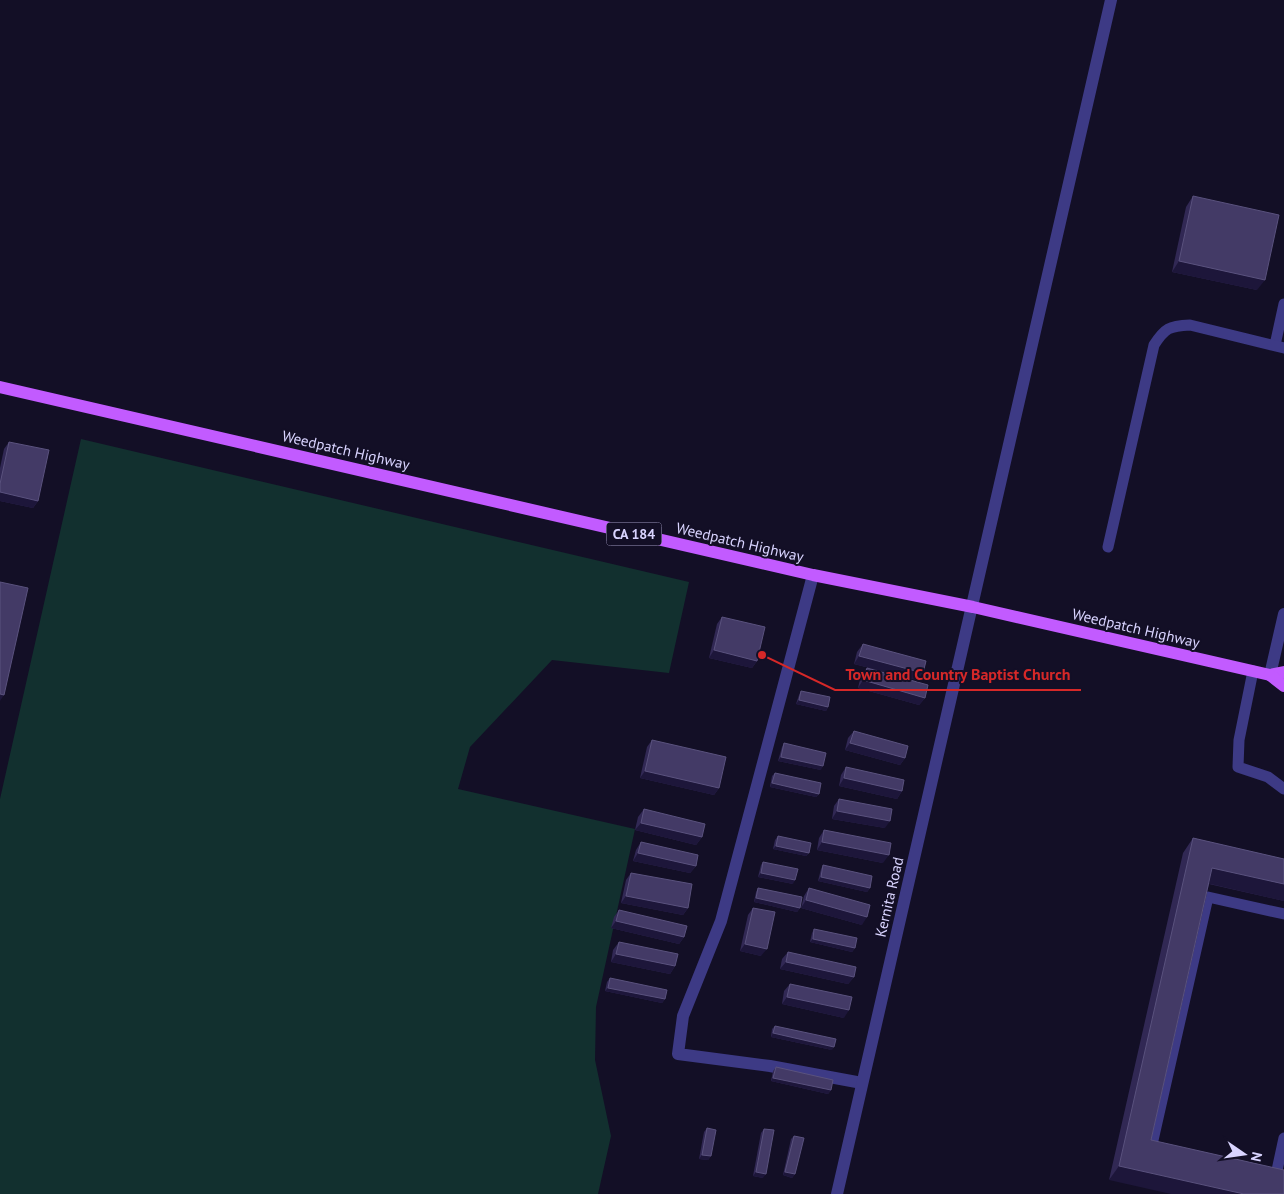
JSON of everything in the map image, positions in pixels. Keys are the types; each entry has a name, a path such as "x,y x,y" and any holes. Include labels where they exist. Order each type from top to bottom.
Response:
{"main road":[{"name":"Weedpatch Highway","path":"0,387 813,575 973,607 1253,671 1270,675 1284,686"},
{"name":"Weedpatch Highway","path":"1270,675 1284,672"}],"street":[{"name":"Kernita Road","path":"837,1194 1111,0"},
{"path":"813,575 721,921 683,1016 678,1054 770,1066 862,1083"},
{"path":"1270,675 1284,614"}],"lane":[{"path":"1108,547 1154,345 1164,331 1175,326 1190,325 1280,346 1284,304"},
{"path":"1253,671 1238,740 1238,767 1268,777 1284,789"},
{"path":"1170,1153 1151,1150 1208,897 1284,914"},
{"path":"1256,1171 1276,1175 1284,1138"}],"green space":[{"path":"81,439 689,582 669,673 552,660 470,747 458,789 635,829 596,1007 595,1060 611,1136 598,1194 0,1194 0,799"}],"building":[{"path":"1193,196 1279,215 1265,280 1179,261"},
{"path":"9,442 49,450 38,501 0,492"},
{"path":"0,582 28,588 4,695 0,694"},
{"path":"722,617 765,627 757,661 714,650"},
{"path":"863,644 926,661 923,673 859,656"},
{"path":"867,668 928,685 925,698 863,680"},
{"path":"801,691 830,697 828,707 799,700"},
{"path":"854,731 908,746 905,758 850,743"},
{"path":"652,740 726,757 719,788 645,771"},
{"path":"784,743 826,753 823,766 781,757"},
{"path":"846,767 904,780 902,791 844,778"},
{"path":"775,773 821,783 819,794 772,783"},
{"path":"839,799 892,809 890,821 837,811"},
{"path":"644,809 705,824 702,837 641,823"},
{"path":"824,830 891,843 889,855 822,842"},
{"path":"778,836 811,843 809,853 776,846"},
{"path":"1193,838 1284,859 1284,884 1212,868 1151,1140 1284,1170 1284,1194 1244,1194 1119,1166"},
{"path":"641,842 698,855 696,866 638,853"},
{"path":"763,862 798,869 795,880 761,873"},
{"path":"823,865 872,876 870,888 821,877"},
{"path":"631,873 692,884 688,908 626,896"},
{"path":"758,888 802,897 800,908 756,898"},
{"path":"809,888 870,905 867,917 806,900"},
{"path":"753,908 775,912 767,949 745,944"},
{"path":"619,910 687,926 684,937 616,921"},
{"path":"814,929 857,938 855,948 813,939"},
{"path":"619,942 678,954 675,966 616,954"},
{"path":"788,952 856,967 854,977 786,962"},
{"path":"610,978 667,990 665,999 608,988"},
{"path":"790,984 852,997 849,1010 787,997"},
{"path":"775,1026 836,1039 834,1047 773,1033"},
{"path":"776,1067 833,1080 831,1090 773,1078"},
{"path":"707,1128 716,1130 711,1156 702,1155"},
{"path":"764,1129 774,1130 766,1174 756,1172"},
{"path":"794,1136 804,1138 795,1174 785,1172"}],"place":[{"name":"Town and Country Baptist Church","path":"762,655"}]}
